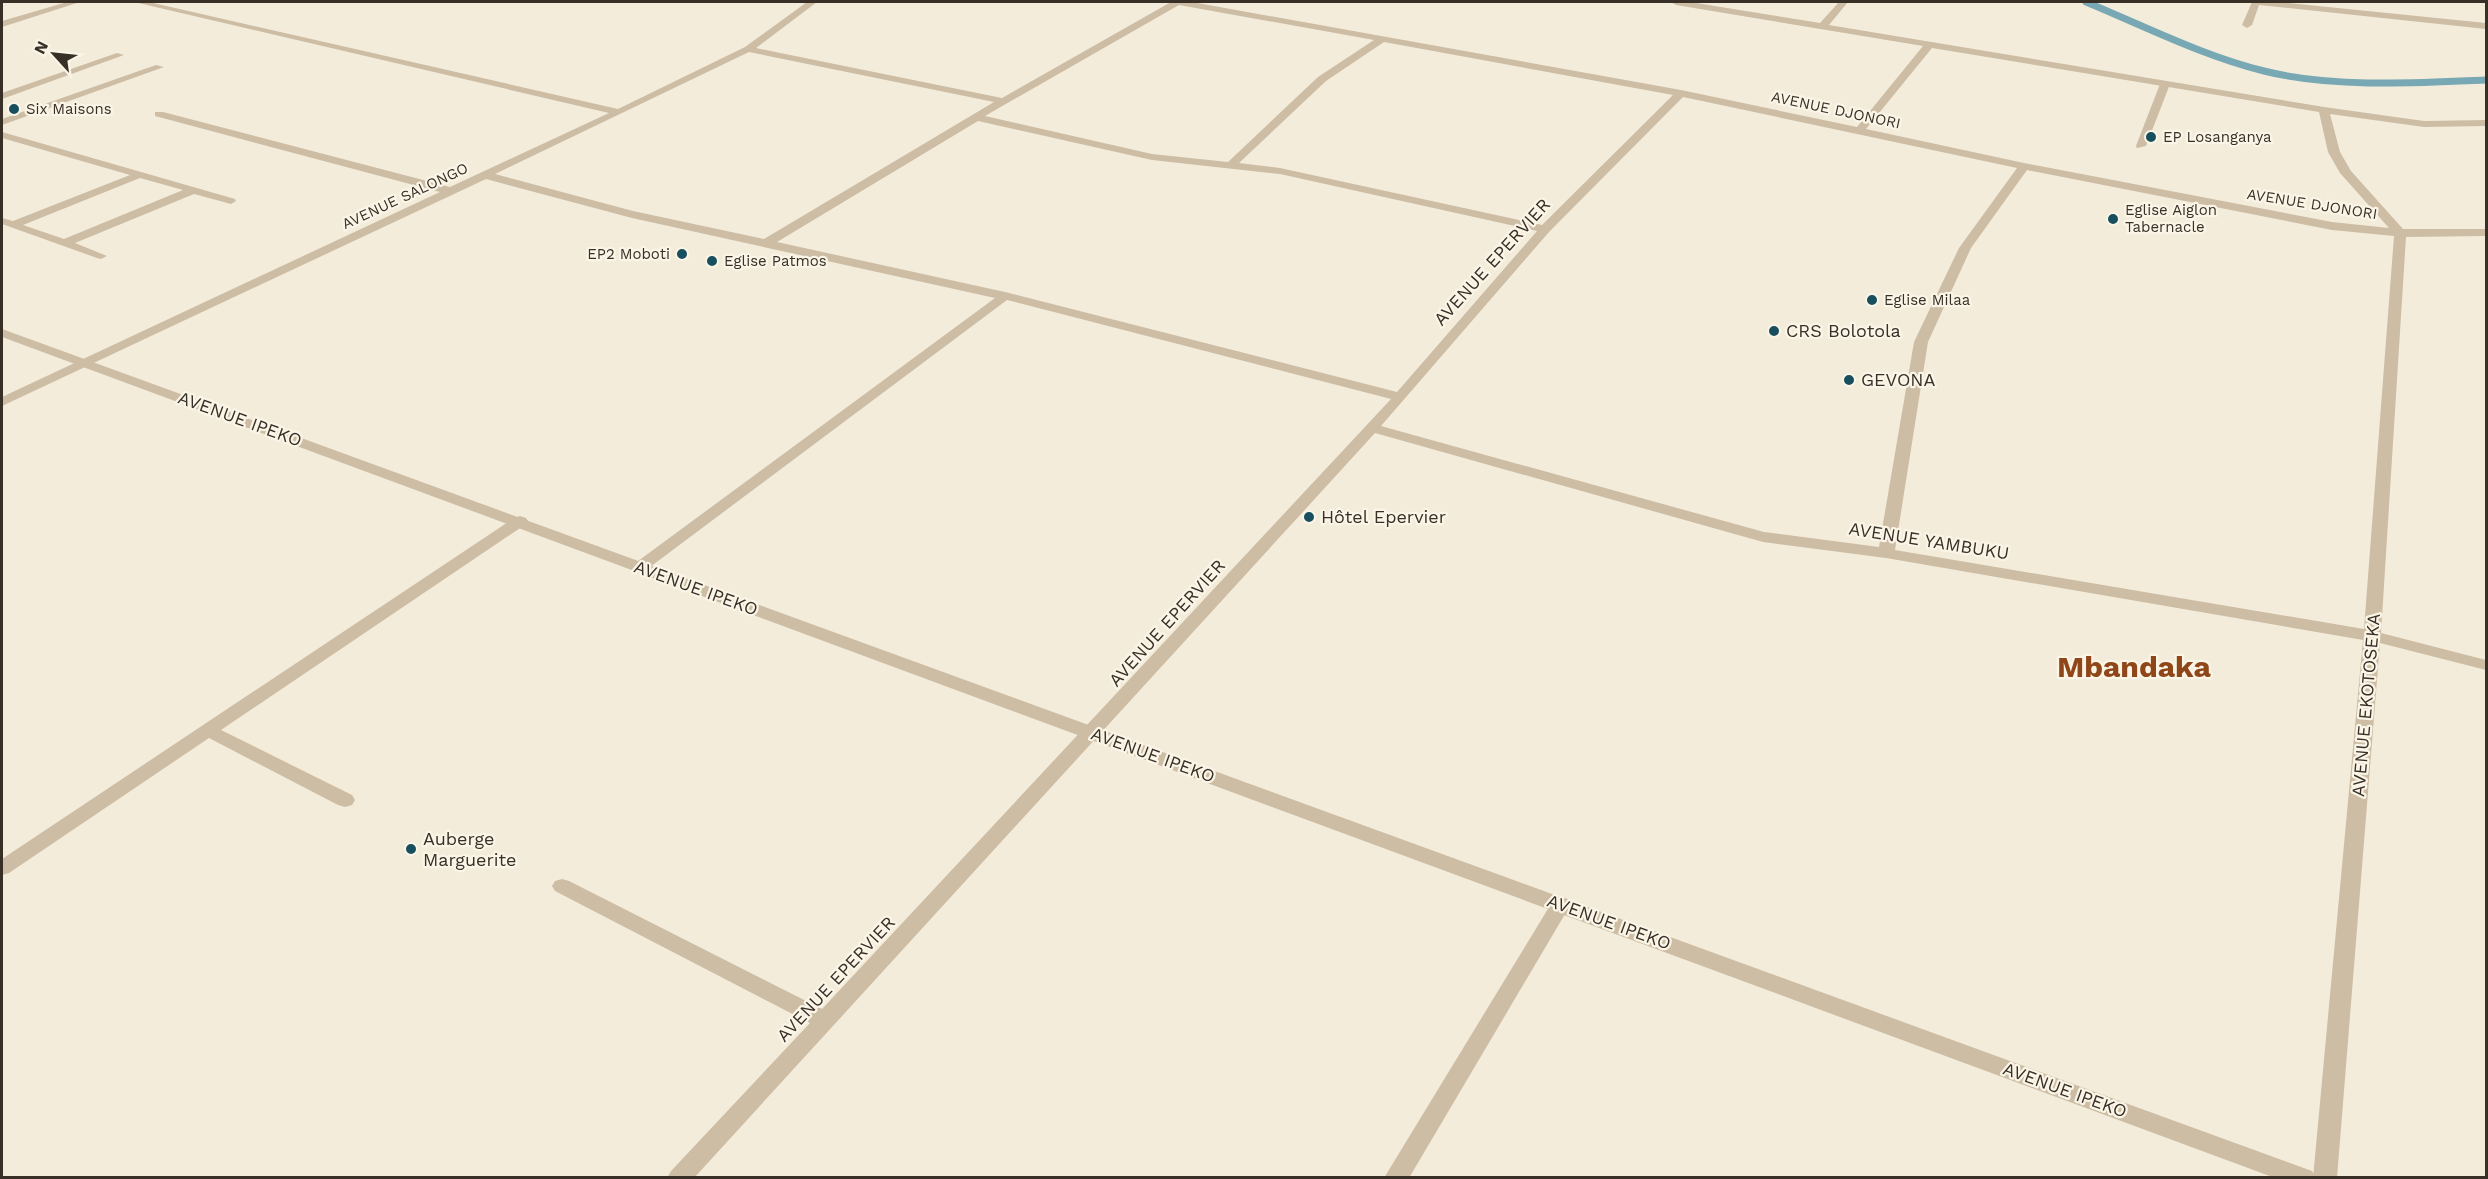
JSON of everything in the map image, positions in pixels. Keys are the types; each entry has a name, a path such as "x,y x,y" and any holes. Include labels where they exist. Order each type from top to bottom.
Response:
{"street":[{"path":"2,24 75,2"},
{"path":"139,2 619,112"},
{"name":"AVENUE SALONGO","path":"2,402 748,49 812,2"},
{"path":"765,244 976,117 1178,2"},
{"name":"AVENUE DJONORI","path":"1178,2 1681,93 2024,165 2332,226 2400,233 2487,232"},
{"path":"1676,2 2324,110 2424,124 2487,123"},
{"path":"1823,25 1844,2"},
{"path":"2247,25 2256,2 2487,26"},
{"path":"1230,166 1322,79 1382,39"},
{"path":"1860,130 1930,44"},
{"path":"748,49 1004,101"},
{"name":"AVENUE EPERVIER","path":"679,1178 1400,397 1545,229 1681,93"},
{"path":"2324,110 2334,152 2346,172 2400,233"},
{"path":"159,114 451,191"},
{"path":"976,117 1152,157 1280,171 1545,229"},
{"path":"1886,553 1921,342 1965,248 2024,165"},
{"path":"485,175 632,214 1005,296 1400,397"},
{"name":"AVENUE EKOTOSEKA","path":"2325,1178 2372,636 2400,233"},
{"path":"640,567 1005,296"},
{"name":"AVENUE IPEKO","path":"2,333 1561,904 2272,1172 2304,1178"},
{"name":"AVENUE YAMBUKU","path":"1371,428 1763,537 1886,553 2372,636 2487,665"},
{"path":"2,868 520,521"},
{"path":"207,730 345,800"},
{"path":"562,886 824,1020"},
{"path":"1396,1178 1561,904"}],"lane":[{"path":"2,96 120,56"},
{"path":"2,122 159,67"},
{"path":"2141,146 2166,84"},
{"path":"2,135 231,201"},
{"path":"13,225 140,175"},
{"path":"65,243 193,190"},
{"path":"2,221 101,256"}],"waterway":[{"path":"2086,2 2174,40 2241,65 2264,71 2345,82 2486,80"}],"place":[{"name":"Six Maisons","path":"14,109"},
{"name":"EP Losanganya","path":"2151,137"},
{"name":"Eglise Aiglon Tabernacle","path":"2113,219"},
{"name":"EP2 Moboti","path":"682,254"},
{"name":"Eglise Patmos","path":"712,261"},
{"name":"Eglise Milaa","path":"1872,300"},
{"name":"CRS Bolotola","path":"1774,331"},
{"name":"GEVONA","path":"1849,380"},
{"name":"Hôtel Epervier","path":"1309,517"},
{"name":"Auberge Marguerite","path":"411,849"}],"district":[{"name":"Mbandaka","path":"2134,667"}]}
